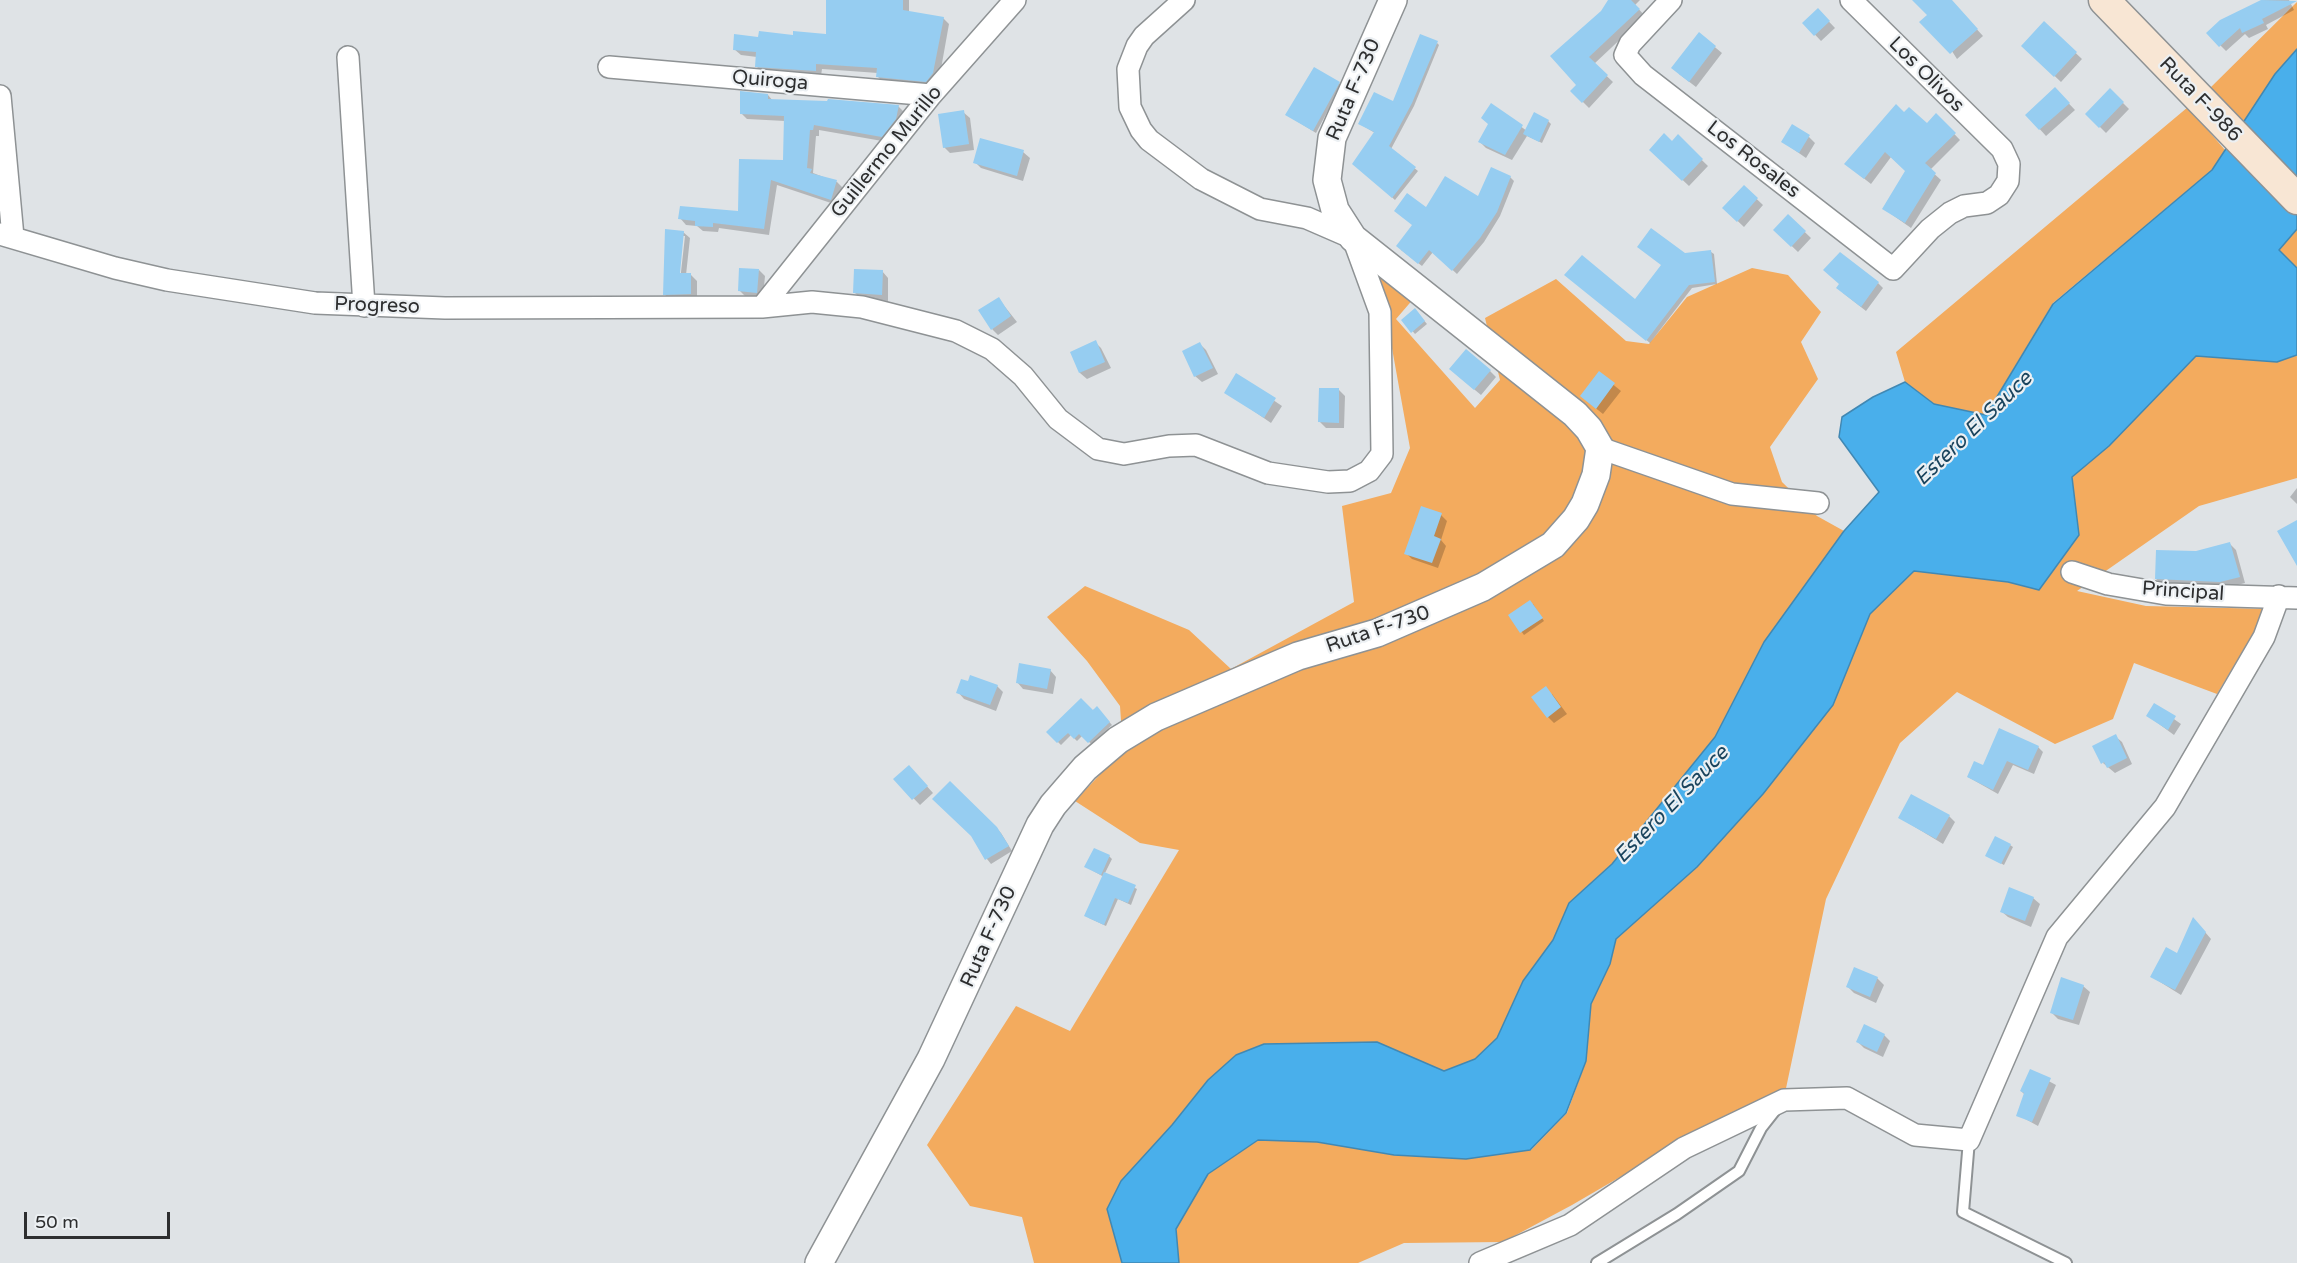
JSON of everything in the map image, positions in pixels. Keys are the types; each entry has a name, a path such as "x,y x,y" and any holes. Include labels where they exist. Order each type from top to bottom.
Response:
{"main road":[{"name":"Ruta F-986","path":"2104,0 2297,199"}],"street":[{"name":"Guillermo Murillo","path":"762,307 931,95 1015,0"},
{"path":"1184,0 1144,36 1128,69 1127,94 1130,107 1141,130 1149,140 1201,179 1260,209 1306,218 1353,238"},
{"name":"Ruta F-730","path":"819,1263 931,1059 1040,825 1058,798 1084,768 1118,740 1156,717 1298,656 1348,642 1416,618 1483,587 1539,555 1565,533 1585,504 1596,475 1600,448 1589,429 1575,414 1353,238 1339,218 1329,194 1329,152 1335,132 1393,0"},
{"name":"Los Rosales","path":"1671,0 1630,44 1625,56 1643,75 1893,268"},
{"name":"Los Olivos","path":"1851,0 2002,149 2009,172 1999,195 1987,202 1964,206 1944,216 1893,268"},
{"path":"348,57 364,306"},
{"name":"Quiroga","path":"609,67 931,95"},
{"path":"0,96 6,235"},
{"name":"Progreso","path":"6,235 94,262 167,280 267,297 364,306 762,307 804,303 837,304 937,326 975,339 1008,362 1058,419 1079,437 1108,452 1140,453 1169,446 1196,445 1268,473 1339,482 1360,477 1376,463 1382,454 1380,312 1353,238"},
{"path":"1600,448 1732,494 1818,503"},
{"name":"Principal","path":"2072,572 2108,584 2166,594 2288,597"},
{"path":"1480,1263 1570,1225 1684,1148 1784,1100 1847,1098 1915,1135 1969,1140 2057,937 2165,807 2288,597"}],"lane":[{"path":"1597,1263 1739,1171 1761,1128 1784,1100"},
{"path":"1969,1140 1963,1212 2066,1263"}],"shaded area":[{"path":"2297,2 2297,49 2275,74 2243,123 2207,91"},
{"path":"2188,107 2225,150 2212,170 2053,303 1986,415 1934,404 1905,382 1896,352"},
{"path":"2297,229 2297,268 2279,250"},
{"path":"1377,265 1415,297 1396,319 1475,408 1500,380 1485,318 1556,279 1626,341 1649,344 1687,297 1752,268 1788,275 1821,312 1801,342 1818,379 1770,447 1782,482 1817,516 1844,531 1764,642 1715,737 1612,864 1569,903 1553,940 1523,981 1497,1038 1475,1059 1444,1071 1377,1042 1264,1044 1208,1080 1172,1125 1122,1263 1034,1263 1022,1217 970,1206 927,1145 1016,1006 1070,1031 1179,850 1140,843 1075,801 1123,750 1120,706 1087,661 1047,617 1085,586 1189,630 1231,669 1354,602 1342,506 1391,493 1410,448"},
{"path":"2297,355 2297,478 2199,506 2077,591 2146,606 2268,609 2217,694 2134,663 2113,719 2055,744 1957,692 1900,743 1826,899 1785,1093 1670,1148 1503,1242 1404,1243 1358,1263 1179,1263 1176,1229 1208,1174 1258,1140 1317,1142 1394,1155 1531,1150 1567,1113 1586,1061 1591,1004 1610,964 1616,939 1697,867 1833,705 1870,614 1914,571 2008,582 2039,590 2079,535 2072,477 2109,446 2196,356 2277,362"}],"water":[{"name":"Estero El Sauce","path":"2297,49 2297,229 2279,250 2297,268 2297,355 2277,362 2196,356 2109,446 2072,477 2079,535 2039,590 2008,582 1914,571 1870,614 1833,705 1763,794 1697,867 1616,939 1610,964 1591,1004 1586,1061 1566,1113 1530,1150 1466,1159 1394,1155 1317,1142 1258,1140 1208,1174 1176,1229 1179,1263 1122,1263 1107,1209 1121,1181 1172,1125 1208,1080 1236,1055 1264,1044 1377,1042 1444,1071 1475,1059 1497,1038 1523,981 1553,940 1569,903 1612,864 1715,737 1764,642 1844,531 1879,492 1839,437 1842,417 1873,397 1905,382 1934,404 1986,415 2053,304 2212,170 2275,74"}],"building":[{"path":"826,0 903,0 903,10 944,17 933,73 926,82 876,77 877,68 816,64 816,71 755,67 756,52 733,50 734,34 758,37 759,31 793,35 793,31 826,34"},
{"path":"1608,0 1631,0 1640,9 1589,57 1608,75 1582,103 1570,91 1576,85 1550,56 1601,11"},
{"path":"1912,0 1952,0 1978,29 1950,54 1919,22 1927,15"},
{"path":"2261,0 2297,1 2262,19 2264,23 2242,33 2240,28 2219,47 2206,33 2220,20"},
{"path":"1818,8 1830,21 1814,36 1802,23"},
{"path":"2044,21 2077,52 2054,77 2021,46"},
{"path":"1699,32 1716,46 1689,82 1671,68"},
{"path":"1420,34 1438,41 1412,103 1389,146 1416,167 1392,198 1352,164 1374,132 1358,124 1374,92 1393,101"},
{"path":"1314,67 1340,82 1313,131 1285,115"},
{"path":"2055,87 2070,103 2039,130 2025,115"},
{"path":"2110,88 2124,102 2099,128 2085,114"},
{"path":"740,91 768,94 768,99 827,101 828,99 899,105 896,119 882,137 814,125 813,130 810,130 807,168 812,169 810,173 837,180 831,200 771,180 764,229 713,223 713,227 695,226 695,221 678,219 680,206 738,211 739,159 783,160 784,116 740,114"},
{"path":"1491,103 1523,125 1505,155 1478,142 1488,124 1481,118"},
{"path":"1896,104 1904,112 1909,107 1927,123 1936,113 1956,133 1925,163 1936,173 1905,223 1882,209 1905,171 1885,152 1864,179 1844,164"},
{"path":"964,110 969,144 943,148 938,114"},
{"path":"1534,112 1549,120 1539,142 1523,134"},
{"path":"1792,124 1810,135 1799,153 1781,142"},
{"path":"1664,133 1672,141 1678,134 1703,159 1682,181 1649,150"},
{"path":"980,138 1024,150 1017,176 973,163"},
{"path":"1491,167 1511,176 1497,212 1480,238 1452,271 1429,250 1418,264 1396,246 1412,225 1394,211 1407,193 1426,207 1445,176 1478,196"},
{"path":"1744,185 1758,198 1737,222 1722,208"},
{"path":"1788,214 1806,231 1791,247 1773,230"},
{"path":"1651,228 1685,253 1711,250 1715,282 1689,285 1646,341 1564,275 1582,255 1635,299 1661,265 1637,247"},
{"path":"665,229 684,231 680,273 691,273 691,294 663,295"},
{"path":"1840,252 1879,282 1861,307 1836,288 1839,284 1823,270"},
{"path":"739,268 759,269 757,293 738,291"},
{"path":"854,269 883,270 882,295 853,293"},
{"path":"999,297 1011,316 991,330 978,310"},
{"path":"1415,308 1425,321 1411,333 1401,320"},
{"path":"1096,340 1105,362 1079,373 1070,352"},
{"path":"1200,342 1213,368 1194,377 1182,351"},
{"path":"1466,349 1491,370 1474,390 1449,369"},
{"path":"1599,371 1615,383 1596,409 1580,396"},
{"path":"1236,373 1276,398 1264,418 1224,393"},
{"path":"1319,388 1339,388 1339,423 1318,422"},
{"path":"1421,506 1442,513 1434,536 1441,539 1432,563 1404,554"},
{"path":"2297,520 2297,566 2277,531"},
{"path":"2230,542 2240,577 2220,582 2155,579 2156,550 2196,551"},
{"path":"1530,600 1543,618 1520,633 1508,615"},
{"path":"1019,663 1051,669 1047,689 1016,683"},
{"path":"970,675 998,685 990,705 956,693 961,679 968,681"},
{"path":"1546,686 1561,707 1547,718 1531,697"},
{"path":"1081,698 1093,710 1097,706 1110,722 1088,743 1079,734 1074,739 1068,733 1057,743 1046,732"},
{"path":"2154,703 2176,716 2168,730 2146,716"},
{"path":"1999,728 2039,746 2028,770 2007,761 1993,790 1967,777 1974,761 1983,765"},
{"path":"2116,734 2127,758 2107,768 2104,762 2101,764 2092,746"},
{"path":"909,765 928,786 912,800 893,779"},
{"path":"950,781 997,827 1009,846 985,860 971,836 932,799"},
{"path":"1911,794 1950,815 1936,839 1898,818"},
{"path":"1995,836 2011,844 2001,864 1985,856"},
{"path":"1094,848 1110,855 1101,875 1084,867"},
{"path":"1104,872 1136,885 1128,903 1115,898 1104,925 1084,916"},
{"path":"2009,887 2034,897 2025,921 2000,912"},
{"path":"2193,917 2206,932 2175,990 2150,977 2166,947 2177,953"},
{"path":"1854,967 1878,977 1870,997 1846,987"},
{"path":"2061,977 2084,985 2073,1020 2050,1013"},
{"path":"1864,1024 1885,1034 1877,1052 1856,1042"},
{"path":"2030,1069 2051,1078 2032,1122 2016,1116 2024,1093 2020,1091"}]}
